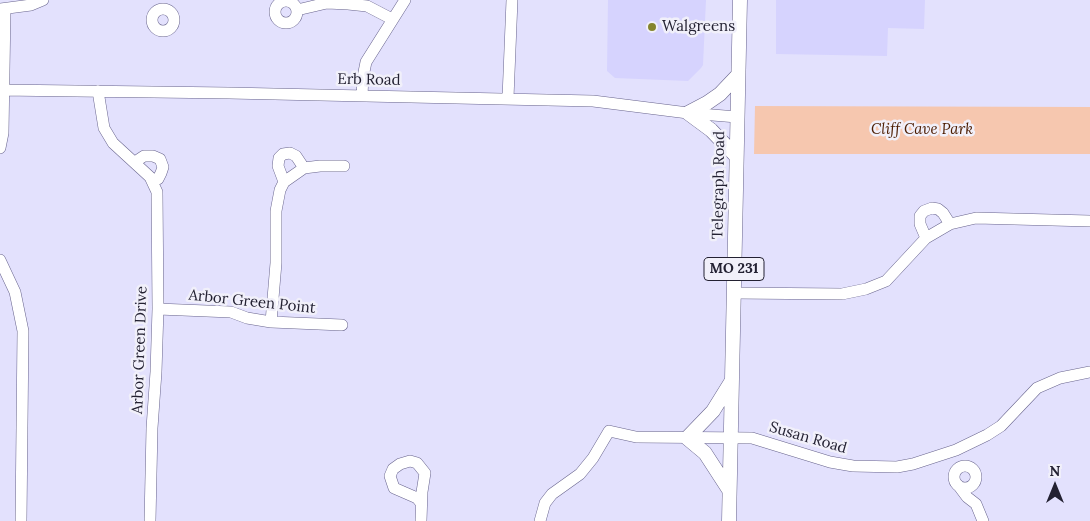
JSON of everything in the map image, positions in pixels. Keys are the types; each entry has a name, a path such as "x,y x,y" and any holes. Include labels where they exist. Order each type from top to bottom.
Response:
{"main road":[{"name":"Telegraph Road","path":"729,521 740,0"},
{"path":"736,156 711,130 688,113 714,99 738,75"},
{"path":"730,490 705,453 687,438 713,411 732,382"}],"street":[{"path":"0,148 3,133 2,9 42,0"},
{"path":"362,95 366,62 405,0"},
{"path":"508,98 512,0"},
{"path":"297,10 327,3 348,4 367,6 392,19"},
{"name":"Erb Road","path":"2,90 362,95 593,101 688,113 737,116"},
{"path":"98,92 104,128 113,143 136,162 153,181 162,174 163,167 160,159 153,156 144,156 136,162"},
{"path":"284,182 278,166 279,158 283,154 290,153 296,156 304,168"},
{"path":"272,322 276,263 276,211 280,190 284,182 304,168 344,166"},
{"name":"Arbor Green Drive","path":"150,521 152,428 158,309 157,192 153,181"},
{"path":"926,238 920,224 920,216 924,211 932,208 938,209 950,224"},
{"path":"734,293 842,294 866,289 886,281 926,238 950,224 976,218 1090,221"},
{"path":"0,260 15,292 23,331 21,521"},
{"name":"Arbor Green Point","path":"158,309 231,312 247,318 272,322 342,325"},
{"name":"Susan Road","path":"540,521 545,503 552,494 580,474 593,458 609,431 636,438 758,439 830,462 868,467 897,467 913,464 956,450 1001,426 1037,388 1047,382 1090,372"},
{"path":"956,450 962,467"},
{"path":"976,504 978,489 975,473 967,466 962,467 955,474 955,480 976,504 983,521"},
{"path":"958,485 964,488 968,487 975,480"},
{"path":"421,503 421,521"}],"shaded area":[{"path":"608,0 706,0 703,65 701,68 688,81 615,78 607,71"},
{"path":"776,0 925,0 924,29 888,28 887,56 776,54"}],"green space":[{"name":"Cliff Cave Park","path":"755,106 1090,107 1090,154 754,154"}],"place":[{"name":"Walgreens","path":"652,27"}]}
